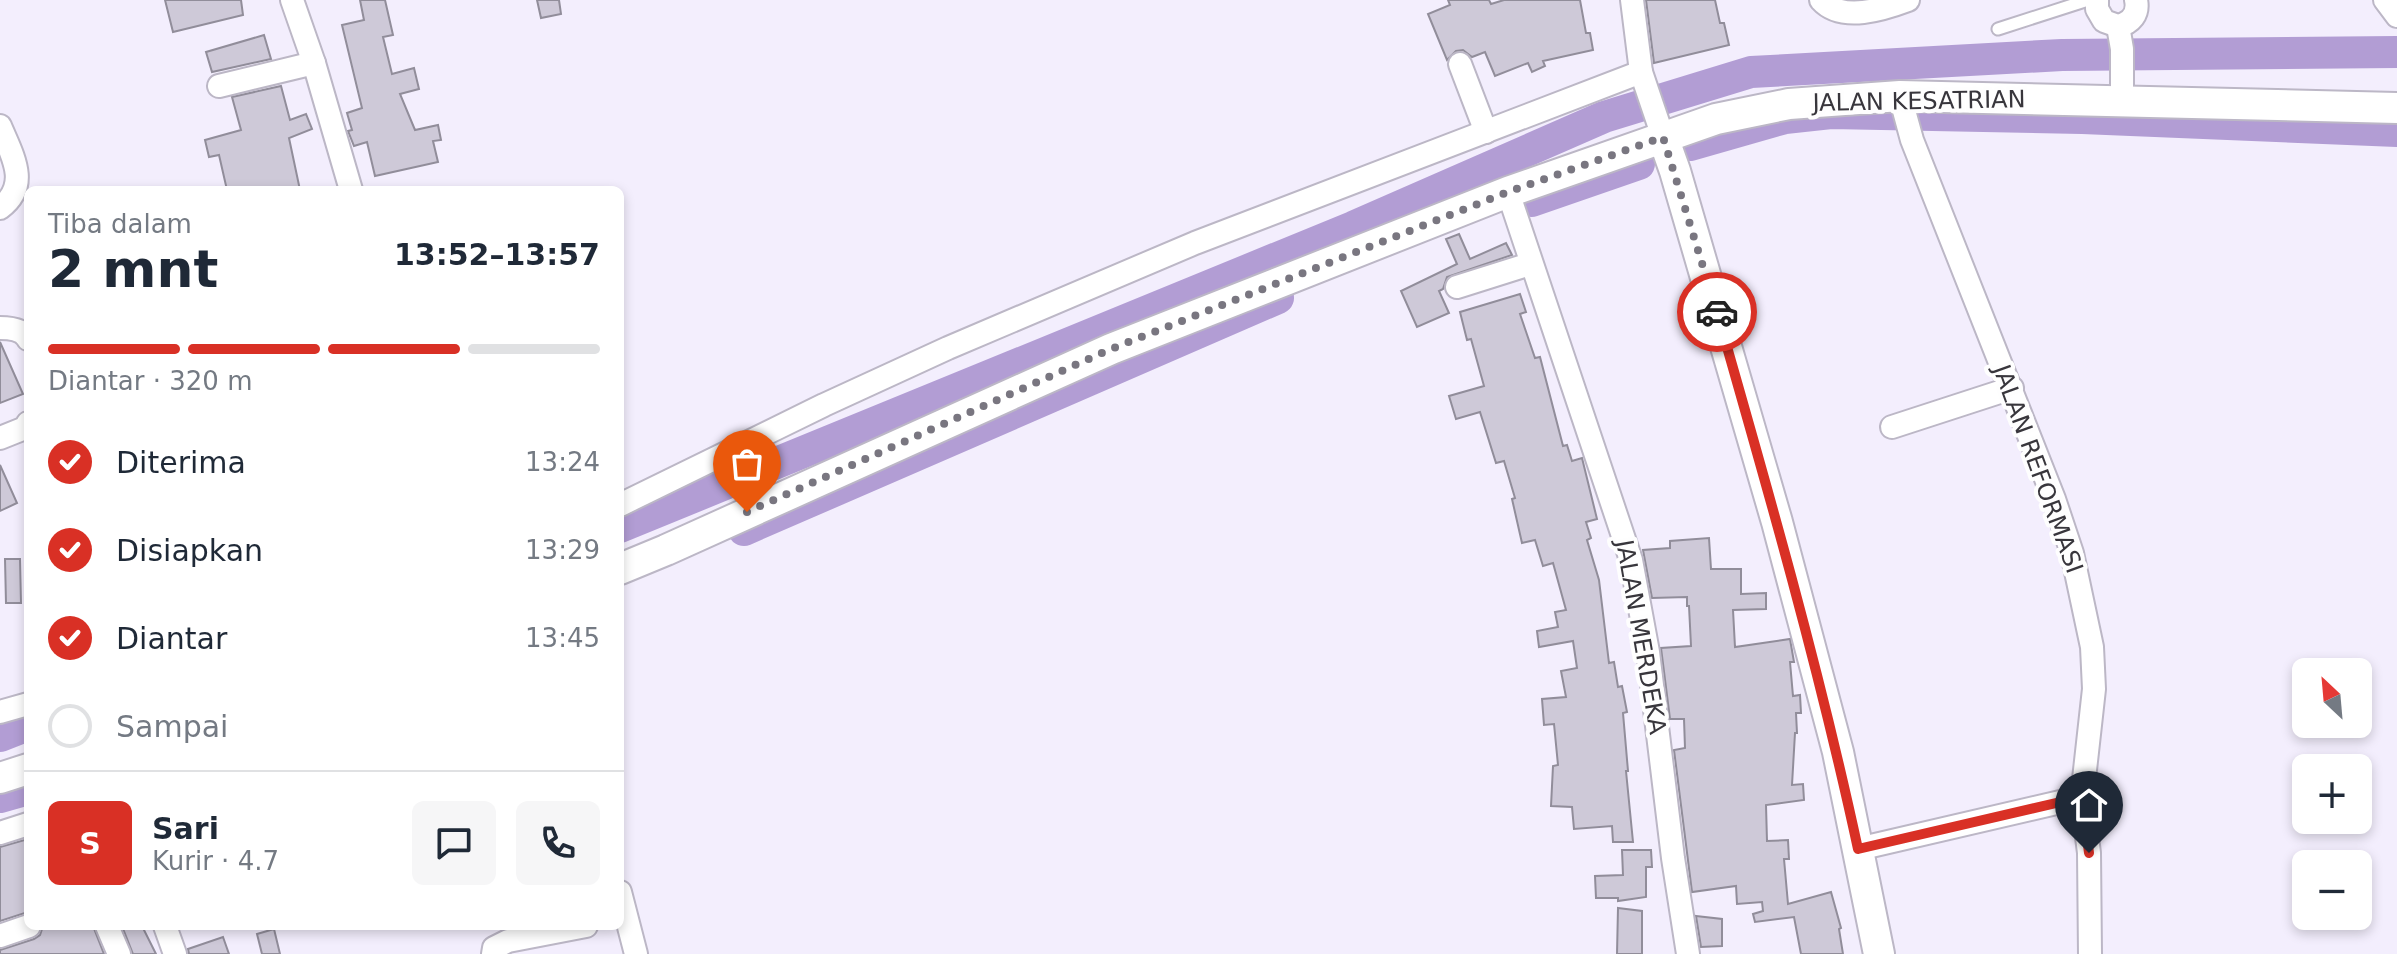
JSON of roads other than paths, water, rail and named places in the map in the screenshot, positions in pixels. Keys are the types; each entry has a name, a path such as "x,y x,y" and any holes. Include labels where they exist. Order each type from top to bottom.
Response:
{"street":[{"path":"292,0 350,186"},
{"path":"1632,0 1644,79 1777,522 1838,752 1879,954"},
{"path":"1821,0 1835,9 1852,12 1882,10 1908,0"},
{"path":"2097,0 2099,15 2110,25 2118,26 2132,19 2136,12 2136,0"},
{"path":"2385,0 2397,16"},
{"path":"2118,26 2122,49 2122,93"},
{"path":"219,86 314,63"},
{"path":"1460,64 1482,123"},
{"path":"624,503 948,348 1482,123 1644,79"},
{"name":"JALAN KESATRIAN","path":"624,567 1111,349 1512,204 1666,145 1716,119 1789,104 1901,103 2122,93 2397,108"},
{"name":"JALAN REFORMASI","path":"1901,103 1912,140 1967,284 2012,388 2072,553 2092,647 2094,689 2082,797 2089,853 2090,954"},
{"path":"0,126 18,179 13,196 0,208"},
{"name":"JALAN MERDEKA","path":"1512,204 1631,560 1646,637 1688,954"},
{"path":"1457,287 1530,264"},
{"path":"0,328 12,328 24,333"},
{"path":"1892,427 2012,388"},
{"path":"0,438 24,428"},
{"path":"0,712 24,705"},
{"path":"0,778 24,770"},
{"path":"1858,849 2082,797"},
{"path":"0,833 24,825"},
{"path":"624,922 636,954"},
{"path":"0,936 24,928"},
{"path":"109,930 119,954"},
{"path":"166,930 175,954"},
{"path":"493,954 494,948 508,941 565,930"}],"lane":[{"path":"1998,29 2088,0"}],"waterway":[{"path":"624,525 1353,227 1604,117 1751,72 2062,55 2397,52"},
{"path":"1690,145 1785,118 1831,113 2082,118 2397,131"},
{"path":"1532,201 1639,164"},
{"path":"744,530 1278,298"},
{"path":"0,736 24,727"},
{"path":"0,797 24,790"}]}
